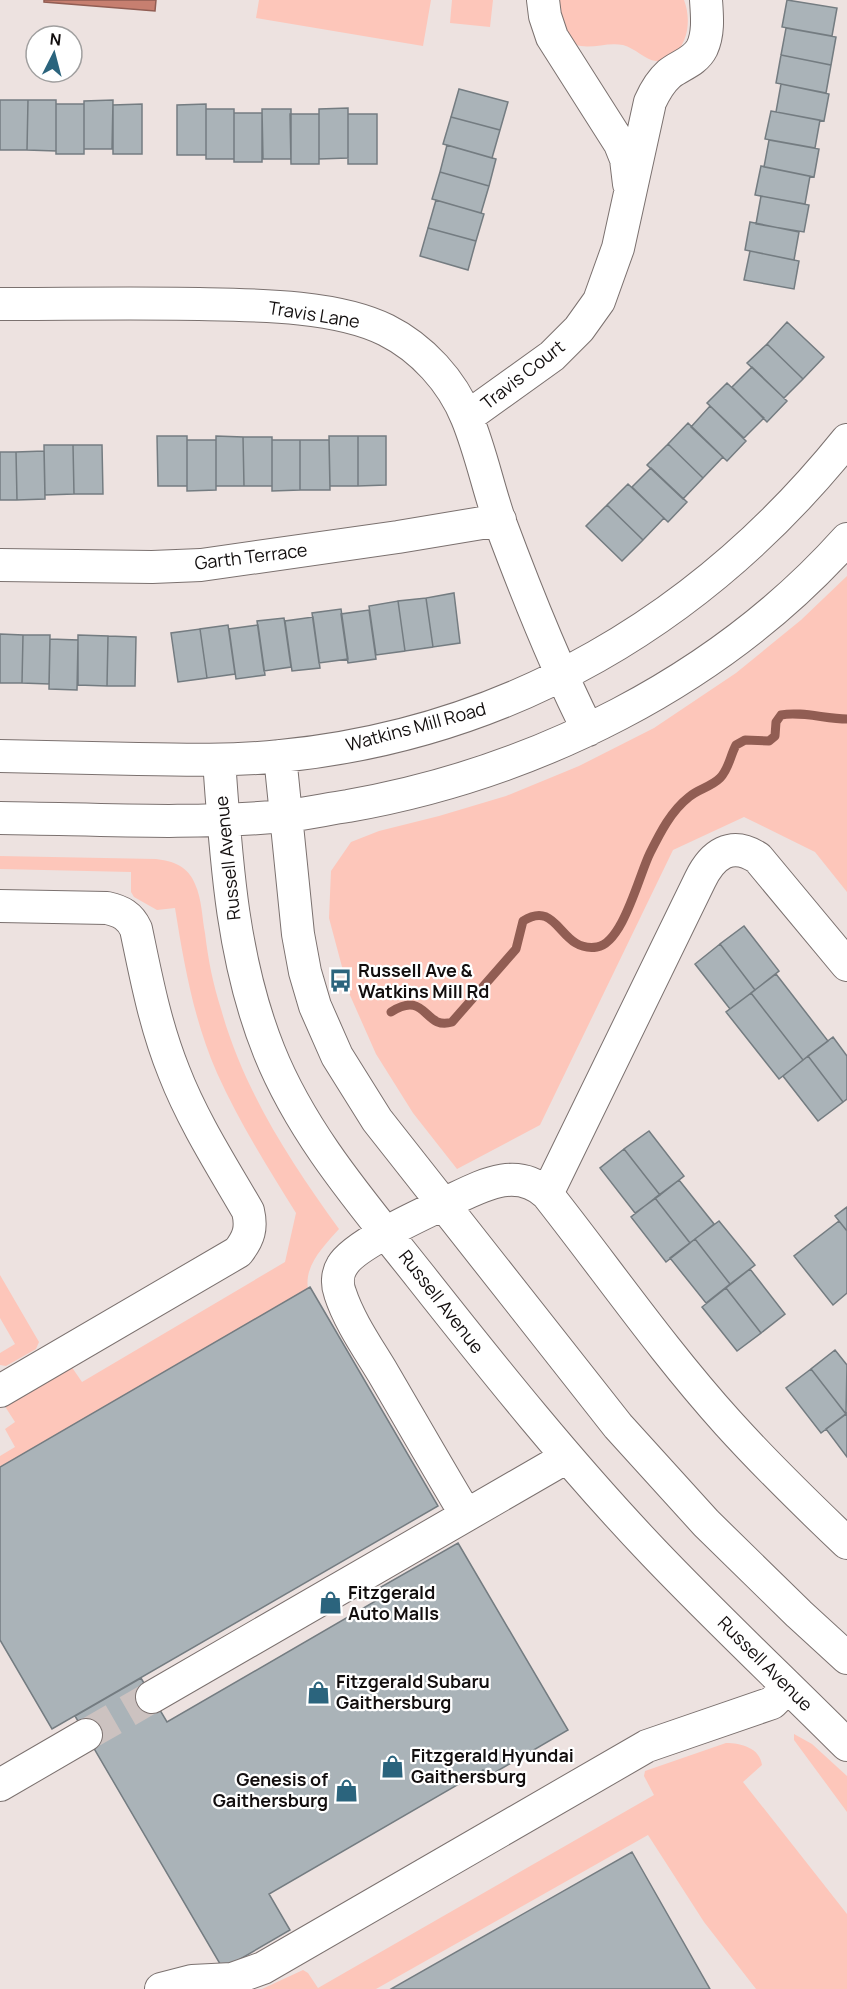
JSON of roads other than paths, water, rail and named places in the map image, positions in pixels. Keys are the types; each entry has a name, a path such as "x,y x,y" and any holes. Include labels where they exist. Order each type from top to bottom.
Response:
{"street":[{"name":"Travis Court","path":"543,0 545,16 552,37 620,144 628,168 629,198"},
{"name":"Travis Court","path":"467,417 552,356 579,329 591,313 609,277 650,102 661,82 696,57 703,47 707,23 705,0"},
{"name":"Travis Lane","path":"0,304 130,303 298,308 348,317 386,330 417,350 445,378 467,417 500,520 561,676 588,730"},
{"name":"Watkins Mill Road","path":"0,756 219,760 280,756 368,742 459,718 516,697 614,648 668,612 724,569 771,526 818,477 847,440"},
{"name":"Garth Terrace","path":"0,565 152,567 201,565 500,520"},
{"path":"0,818 223,820 286,816 378,800 458,781 540,752 588,730 708,662 767,615 828,560 847,539"},
{"path":"280,756 298,934 305,972 315,1006 338,1056 377,1120 618,1426 706,1522 847,1658"},
{"name":"Russell Avenue","path":"219,760 233,908 244,978 269,1052 286,1087 336,1170 482,1354 567,1456 654,1553 788,1687 841,1727"},
{"path":"547,1194 700,880 709,864 720,854 735,850 744,851 758,858 847,965"},
{"path":"0,906 107,908 122,913 133,922 158,1028 174,1073 212,1150 248,1210 250,1232 246,1243 238,1252 0,1391"},
{"path":"466,1515 358,1330 340,1293 339,1275 347,1260 387,1233 478,1187 502,1179 530,1182 547,1194 683,1370 781,1479 847,1543"},
{"path":"152,1697 567,1456"},
{"path":"161,1989 192,1981 232,1979 263,1968 647,1746 772,1703 788,1687"},
{"path":"0,1785 86,1735"}],"waterway":[{"path":"391,1012 403,1006 412,1005 419,1007 436,1021 452,1022 516,949 523,921 535,916 544,916 552,921 574,942 584,947 597,947 606,943 615,934 622,921 650,853 666,823 689,797 720,778 736,745 745,740 769,741 775,736 776,722 781,715 797,714 847,719"}],"tunnel":[{"path":"86,1735 152,1697"}],"place":[{"name":"Russell Ave & Watkins Mill Rd","path":"340,981"},
{"name":"Fitzgerald Auto Malls","path":"330,1603"},
{"name":"Fitzgerald Subaru Gaithersburg","path":"318,1692"},
{"name":"Fitzgerald Hyundai Gaithersburg","path":"393,1766"},
{"name":"Genesis of Gaithersburg","path":"346,1790"}]}
